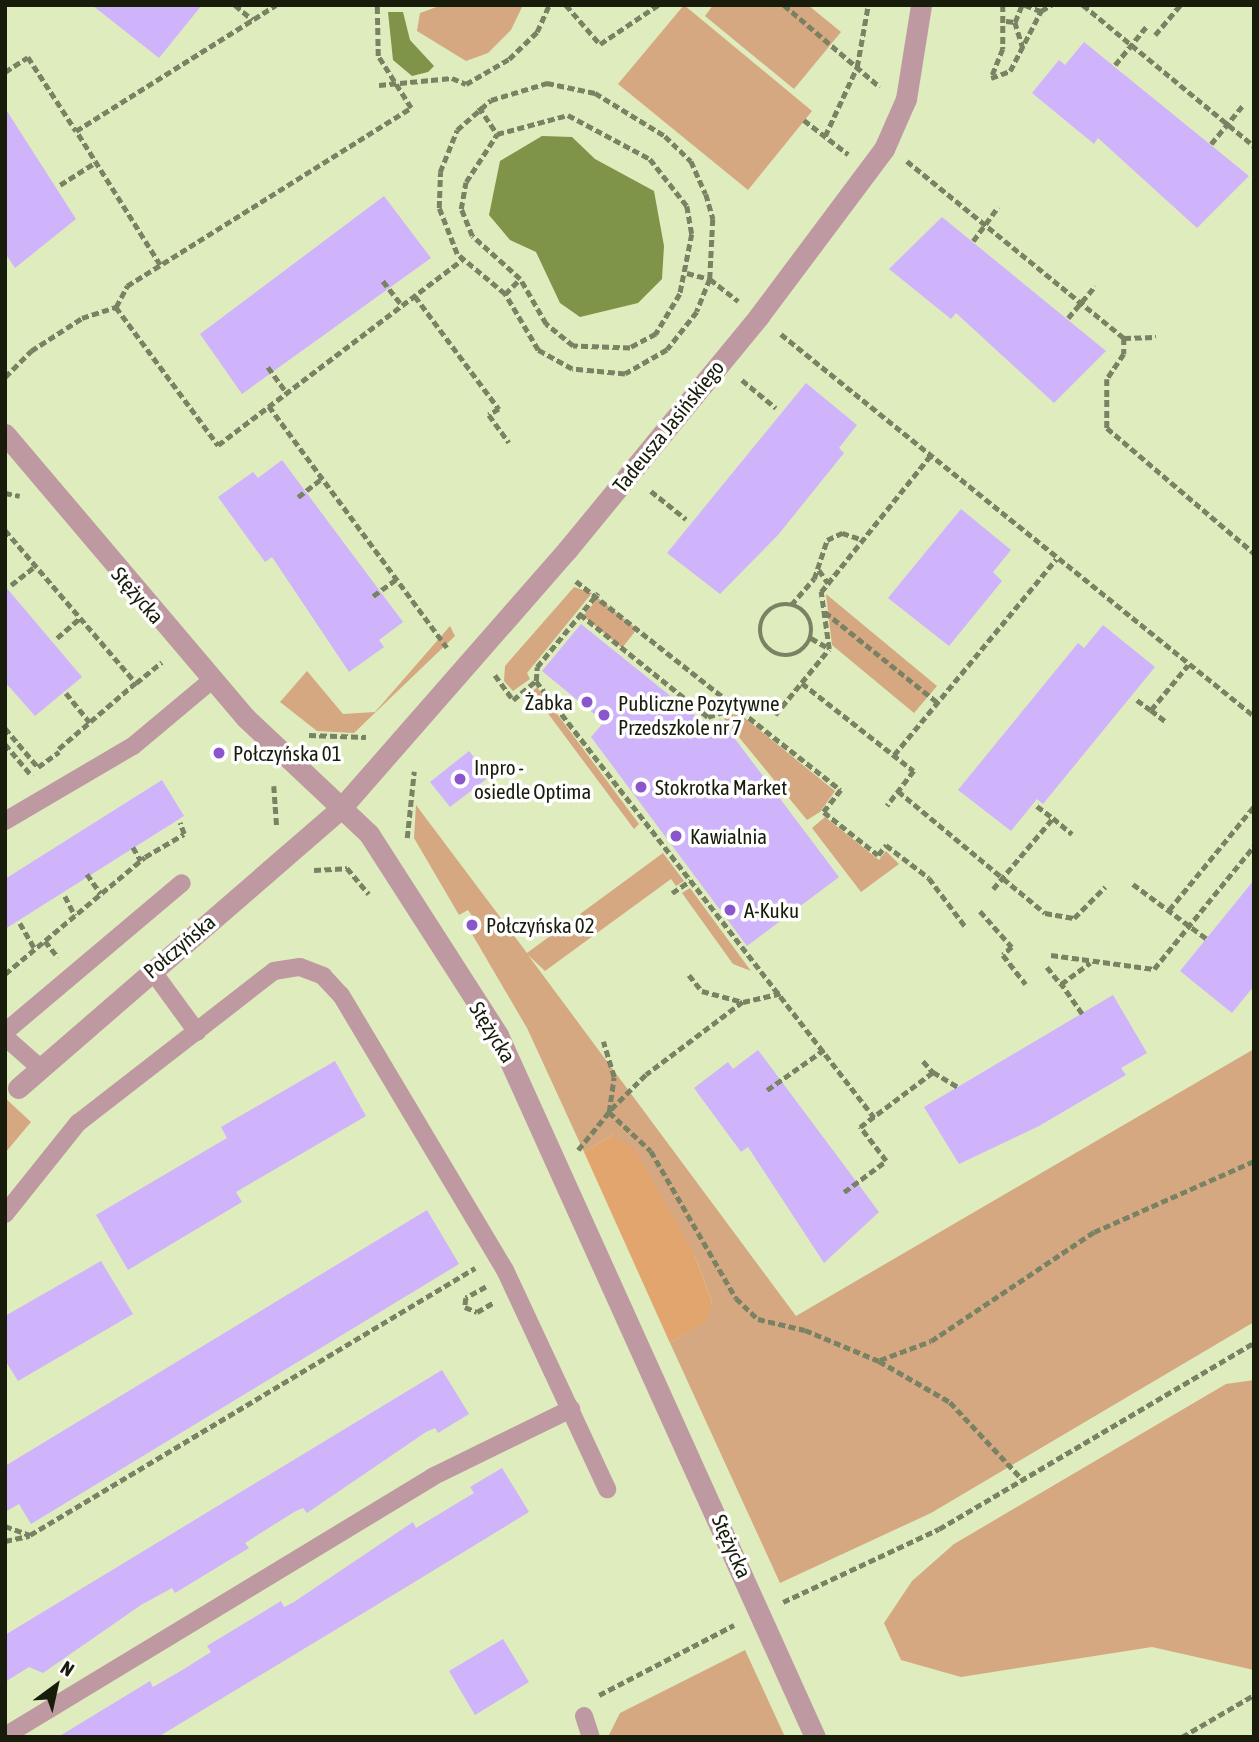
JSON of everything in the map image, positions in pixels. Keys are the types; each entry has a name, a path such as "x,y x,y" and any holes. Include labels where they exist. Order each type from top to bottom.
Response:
{"street":[{"name":"Tadeusza Jasińskiego","path":"342,807 567,550 840,213 884,149 906,99 920,5"},
{"name":"Stężycka","path":"9,445 212,680 369,834 524,1085 815,1737"},
{"name":"Połczyńska","path":"18,1088 151,969 342,807"}],"lane":[{"path":"5,821 133,746 212,680"},
{"path":"5,1031 182,883"},
{"path":"5,1214 78,1124 274,971 300,967 323,976 341,995 505,1270 607,1489"},
{"path":"151,969 197,1032"},
{"path":"5,1037 39,1067"},
{"path":"5,1736 432,1477 570,1409"},
{"path":"584,1716 591,1737"}],"path":[{"path":"235,5 253,20"},
{"path":"76,131 276,5"},
{"path":"5,377 72,324 116,307 127,286 411,108 377,56 377,5"},
{"path":"379,85 452,78 466,84 509,59 537,32 549,5"},
{"path":"566,5 600,44 658,5"},
{"path":"784,5 883,90"},
{"path":"804,120 825,136 857,67 868,5"},
{"path":"1003,5 1006,21 991,78 1010,71 1041,11 1051,5"},
{"path":"1023,48 1015,22 1024,5 1041,11"},
{"path":"1083,5 1254,146"},
{"path":"1156,35 1180,5"},
{"path":"1006,21 1015,22"},
{"path":"1115,65 1146,27"},
{"path":"5,72 28,57 160,265"},
{"path":"878,101 886,79"},
{"path":"523,85 575,86 678,145 691,161 713,219 710,279 684,332 647,366 625,374 572,369 538,350 505,295 462,260 447,236 436,189 452,140 479,107 523,85"},
{"path":"1211,144 1243,105"},
{"path":"479,107 497,134"},
{"path":"568,115 650,159 687,206 687,274 656,334 610,351 573,346 546,324 520,279 491,259 461,209 466,182 497,134 568,115"},
{"path":"844,168 856,145"},
{"path":"907,161 1124,338 1156,337"},
{"path":"60,185 96,162"},
{"path":"973,241 998,207"},
{"path":"116,307 218,445 462,260"},
{"path":"687,274 710,279 739,301"},
{"path":"505,295 520,279"},
{"path":"383,281 402,305"},
{"path":"1068,318 1095,286"},
{"path":"730,312 747,291"},
{"path":"415,296 499,409 489,415 509,443"},
{"path":"774,329 1254,716"},
{"path":"1124,338 1124,354 1107,379 1107,428 1254,553"},
{"path":"268,367 287,393"},
{"path":"736,375 776,408"},
{"path":"269,406 449,649"},
{"path":"775,715 829,649 821,592 930,456"},
{"path":"298,497 322,478"},
{"path":"645,486 685,519"},
{"path":"5,493 27,500"},
{"path":"5,530 136,683"},
{"path":"791,605 810,621 811,638 793,656 777,654 764,644 762,620 774,607 791,605 819,570 827,540 842,533 864,540"},
{"path":"894,755 1056,559"},
{"path":"11,585 36,566"},
{"path":"819,570 828,583"},
{"path":"373,596 396,579"},
{"path":"569,580 598,593 841,790 824,812 878,855 886,845 929,878 965,926"},
{"path":"598,593 537,667 536,681 691,881 782,993 874,1117"},
{"path":"825,611 937,702"},
{"path":"580,614 708,717 738,707"},
{"path":"57,638 80,618"},
{"path":"811,638 829,649"},
{"path":"440,660 454,644"},
{"path":"155,650 193,696"},
{"path":"5,728 38,767 164,661"},
{"path":"1151,710 1188,665"},
{"path":"492,672 513,700 536,681"},
{"path":"803,683 914,771 887,806"},
{"path":"66,693 90,723"},
{"path":"1137,699 1165,722"},
{"path":"298,726 313,739 344,741 375,729"},
{"path":"5,744 35,779 32,805"},
{"path":"58,750 60,760"},
{"path":"265,775 281,808 275,833"},
{"path":"898,791 1058,918 1088,910 1105,887"},
{"path":"1037,806 1072,834"},
{"path":"1169,910 1254,806"},
{"path":"993,889 1053,818"},
{"path":"5,974 141,861 184,834 180,822"},
{"path":"1051,955 1154,969 1254,846"},
{"path":"133,848 141,861"},
{"path":"307,876 327,865 347,868 369,894"},
{"path":"87,874 101,894"},
{"path":"672,893 691,881"},
{"path":"1133,884 1207,939"},
{"path":"65,896 75,916"},
{"path":"980,911 1012,947 1003,955 1026,984"},
{"path":"20,923 35,949"},
{"path":"1061,984 1091,962"},
{"path":"1047,967 1082,1014"},
{"path":"689,975 702,991 743,1002"},
{"path":"578,1151 609,1112 646,1076 743,1002 782,993"},
{"path":"603,1042 614,1077 609,1112"},
{"path":"768,1090 825,1049"},
{"path":"923,1061 933,1072 958,1087"},
{"path":"844,1192 886,1161 860,1127 933,1072"},
{"path":"609,1112 651,1151 736,1298 758,1320 805,1330 879,1361 950,1402 1023,1480"},
{"path":"879,1361 930,1341 1094,1232 1254,1161"},
{"path":"5,1541 30,1535 476,1268 471,1258"},
{"path":"584,1716 614,1684 939,1529 1254,1343"},
{"path":"5,1526 30,1535"},
{"path":"1182,1737 1254,1695"}],"shaded area":[{"path":"442,5 523,5 511,30 488,53 466,61 417,31 420,13"},
{"path":"684,5 812,111 748,190 618,84"},
{"path":"713,5 808,5 841,32 794,89 705,16"},
{"path":"388,12 403,12 410,40 434,66 428,72 412,76 393,60"},
{"path":"542,136 572,137 595,159 654,191 664,246 662,279 638,303 580,317 560,303 536,252 510,240 489,215 500,161"},
{"path":"574,587 592,593 527,673 530,679 513,691 504,681 505,666"},
{"path":"826,594 937,686 914,713 832,645"},
{"path":"598,598 637,629 622,648 583,616"},
{"path":"450,626 455,636 354,733 317,731 280,702 307,671 343,714 375,712"},
{"path":"537,687 639,824 634,829 532,692"},
{"path":"730,714 741,715 835,791 820,812 807,820 724,719"},
{"path":"416,805 527,953 663,853 684,881 676,886 671,879 545,971 528,955 796,1316 1254,1049 1254,1322 931,1513 780,1583 670,1343 705,1321 712,1302 695,1256 612,1135 584,1152 527,1028 472,934 480,928 468,910 459,915 414,838"},
{"path":"825,817 879,860 886,851 899,864 861,892 812,828"},
{"path":"690,888 751,971 733,964 682,893"},
{"path":"5,1098 31,1122 5,1153"},
{"path":"612,1135 636,1151 695,1256 712,1302 706,1321 670,1343 584,1152"},
{"path":"1254,1380 1254,1670 1152,1647 961,1677 901,1660 884,1623 912,1581 954,1544 1226,1384"},
{"path":"745,1650 785,1737 608,1737 620,1713"}],"building":[{"path":"92,5 202,5 159,58"},
{"path":"1084,42 1249,176 1197,228 1098,138 1094,144 1032,93 1059,60 1065,65"},
{"path":"5,108 76,219 15,268 5,253"},
{"path":"384,196 431,258 242,394 200,334"},
{"path":"942,217 1106,351 1054,403 956,313 951,319 889,269"},
{"path":"806,383 857,425 839,448 844,453 778,535 720,594 667,553"},
{"path":"282,460 403,622 379,640 384,647 349,672 272,557 265,562 218,497 253,472 258,478"},
{"path":"961,509 1011,550 993,572 1002,581 949,646 888,598"},
{"path":"5,586 82,677 35,716 5,682"},
{"path":"581,624 709,727 720,719 839,877 747,946 591,737 604,722 542,671"},
{"path":"1103,625 1155,667 1043,804 1037,799 1011,831 958,790 1078,643 1084,648"},
{"name":"Inpro - osiedle Optima","path":"469,751 489,777 450,807 430,782"},
{"path":"162,780 184,816 5,929 5,879"},
{"path":"1254,880 1254,986 1232,1013 1180,971"},
{"path":"1113,995 1147,1053 1121,1068 1126,1075 1039,1126 959,1164 924,1107"},
{"path":"758,1050 879,1212 824,1263 748,1147 741,1152 694,1088 728,1062 733,1069"},
{"path":"335,1061 366,1116 236,1192 242,1202 128,1270 96,1215 227,1138 221,1127"},
{"path":"427,1210 459,1264 31,1524 19,1504 5,1512 5,1466"},
{"path":"101,1261 133,1314 18,1381 5,1360 5,1316"},
{"path":"442,1370 469,1414 438,1433 435,1428 426,1432 307,1513 303,1508 294,1512 245,1543 249,1548 175,1593 172,1588 141,1605 43,1673 29,1667 5,1682 5,1635"},
{"path":"502,1468 529,1512 408,1586 158,1737 58,1737 150,1681 153,1687 184,1669 211,1652 207,1646 281,1601 284,1607 294,1602 413,1522 416,1528 474,1493 470,1487"},
{"path":"503,1639 529,1682 475,1715 449,1671"}],"place":[{"name":"Żabka","path":"587,702"},
{"name":"Publiczne Pozytywne Przedszkole nr 7","path":"604,715"},
{"name":"Połczyńska 01","path":"219,753"},
{"name":"Inpro - osiedle Optima","path":"460,779"},
{"name":"Stokrotka Market","path":"641,787"},
{"name":"Kawialnia","path":"676,836"},
{"name":"A-Kuku","path":"730,910"},
{"name":"Połczyńska 02","path":"472,925"}]}
